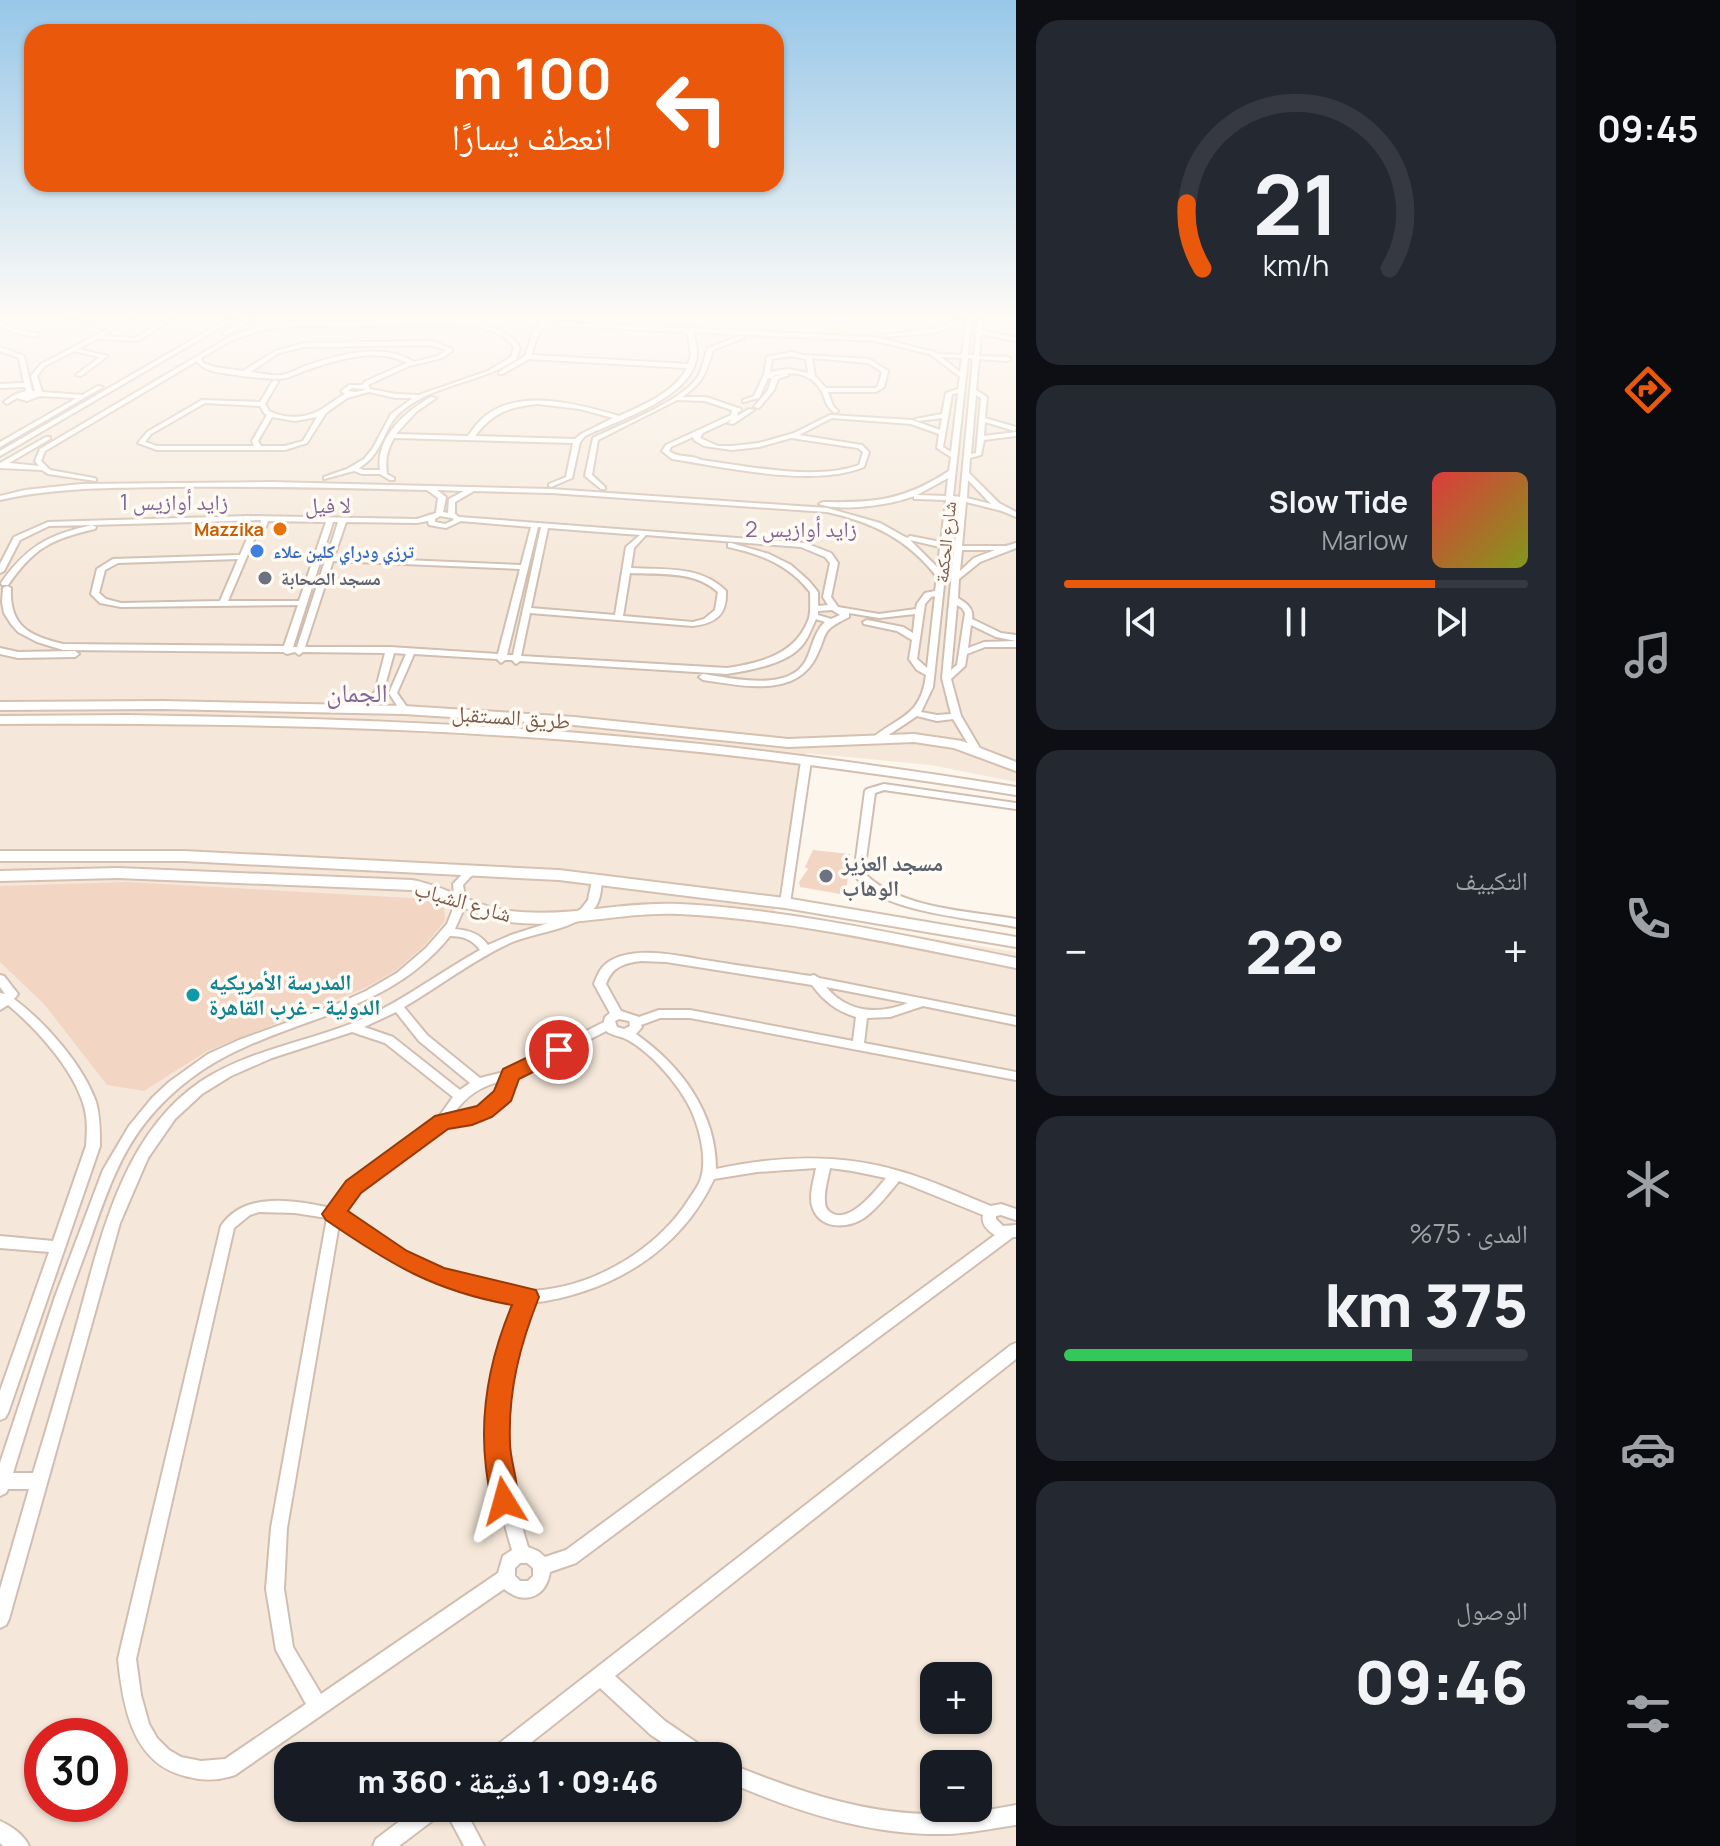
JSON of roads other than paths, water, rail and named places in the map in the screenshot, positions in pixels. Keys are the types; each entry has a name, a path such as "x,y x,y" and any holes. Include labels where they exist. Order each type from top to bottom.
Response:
{"main road":[{"name":"طريق المستقبل","path":"0,706 116,705 160,712 590,738 806,761 1016,791"},
{"path":"103,719 118,713 116,705"},
{"name":"طريق المستقبل","path":"0,720 103,719 160,712 404,710 574,721 788,743 914,738 980,751 1016,767"},
{"path":"574,721 588,728 590,738"},
{"path":"875,740 869,752 870,758 884,771"},
{"path":"973,784 991,775 991,760 980,751"},
{"path":"103,873 113,864 112,855"},
{"name":"شارع الشباب","path":"0,856 151,856 597,878 785,903 1016,942"},
{"path":"144,874 142,864 151,856"},
{"name":"شارع الشباب","path":"0,876 103,873 412,885 444,892 462,903 517,917 576,917 633,909 684,909 799,925 1016,963"},
{"path":"978,956 989,948 982,936"}],"street":[{"path":"55,405 58,411"},
{"path":"0,445 68,405"},
{"path":"0,454 84,405"},
{"path":"1,465 103,405"},
{"path":"45,470 38,461 42,450 118,405"},
{"path":"197,405 140,440 144,446 259,449 300,445 308,439 323,409"},
{"path":"233,405 297,418 329,405"},
{"path":"268,410 269,405"},
{"path":"259,449 255,441 270,405"},
{"path":"397,405 401,408"},
{"path":"326,478 354,468 371,456 386,423 406,405"},
{"path":"382,472 392,436 401,421 422,405"},
{"path":"470,438 475,428 493,415 524,405"},
{"path":"578,405 619,418"},
{"path":"392,436 577,441 644,405"},
{"path":"603,488 588,476 592,444 604,433 664,405"},
{"path":"733,405 734,416 695,436 699,441 732,446 792,436 860,446 866,452 862,466 850,472 824,474 692,461 669,456 665,449 702,433 757,405"},
{"path":"734,405 754,408"},
{"path":"750,405 754,408"},
{"path":"820,405 820,412"},
{"path":"830,405 834,414"},
{"path":"947,405 941,450 954,456"},
{"name":"شارع الحكمة","path":"916,713 924,700 931,674 960,405"},
{"name":"شارع الحكمة","path":"972,405 946,678 956,716 980,751"},
{"path":"967,457 979,454 984,405"},
{"path":"692,461 732,446 785,432 820,412 912,422 943,433"},
{"path":"628,413 640,417"},
{"path":"792,436 834,414 912,419 945,416"},
{"path":"983,419 1016,431"},
{"path":"980,438 1016,431"},
{"path":"14,437 27,439"},
{"path":"551,485 569,478 577,441"},
{"path":"30,448 42,450"},
{"path":"1,465 89,479 272,481 620,492 807,506 950,497 1005,510"},
{"path":"354,468 362,472 382,472 392,479"},
{"path":"25,492 41,482 45,470"},
{"path":"942,578 884,516 904,499 952,472"},
{"path":"966,474 1016,517"},
{"path":"0,497 81,486 326,478 551,485 620,492"},
{"path":"424,487 442,497 435,519"},
{"path":"454,519 452,501 480,488"},
{"path":"807,506 855,516 945,547 1012,545"},
{"path":"343,521 435,519"},
{"path":"454,519 508,528 534,527"},
{"path":"0,571 17,539 35,528 249,520 363,523 454,519 802,545 828,555 834,563 827,597 846,615 820,631 811,662 801,675 791,679 750,681 516,658"},
{"path":"249,520 254,532"},
{"path":"223,603 254,532 265,520"},
{"path":"287,650 329,520"},
{"path":"300,650 343,521"},
{"path":"338,534 363,523"},
{"path":"78,526 23,557 3,586 4,610 11,624 23,635 44,643 85,648 264,647 287,650"},
{"path":"501,658 534,527"},
{"path":"508,528 531,540"},
{"path":"0,651 31,655 300,650 541,658 690,670 745,669 787,653 800,643 814,612 814,592 806,581 784,563 757,551 719,543 629,533 545,528"},
{"path":"516,658 545,528"},
{"path":"542,540 569,531"},
{"path":"612,534 630,547"},
{"path":"619,618 630,547 643,536"},
{"path":"757,551 760,541"},
{"path":"14,545 36,547"},
{"path":"955,580 977,560 1012,545"},
{"path":"243,557 116,561 101,569 95,594 103,601 121,605 302,603"},
{"path":"328,559 524,567"},
{"path":"527,610 702,623 716,617 723,596 718,585 699,577 627,570"},
{"path":"310,580 322,580"},
{"path":"806,581 829,581"},
{"path":"519,590 531,590"},
{"path":"931,674 920,668 913,659 923,599 940,593"},
{"path":"946,678 961,666 969,613 965,606 953,599"},
{"path":"814,612 836,608 879,616 920,611"},
{"path":"814,612 836,621 889,626 916,639"},
{"path":"968,620 999,635 1016,638"},
{"path":"0,627 11,624"},
{"path":"307,629 329,648"},
{"path":"264,647 293,632"},
{"path":"521,637 541,658"},
{"path":"469,653 492,647 507,638"},
{"path":"31,655 44,643"},
{"path":"963,653 984,645 1016,644"},
{"path":"300,650 329,648 389,653"},
{"path":"361,709 379,693 389,653"},
{"path":"409,654 469,653 501,658"},
{"path":"787,653 811,662"},
{"path":"404,710 393,693 409,654"},
{"path":"745,669 750,681"},
{"path":"875,740 916,713 937,718 956,716"},
{"path":"785,903 806,761"},
{"path":"1016,806 884,787 874,789 870,791 859,874 870,887 896,899 1016,923"},
{"path":"39,1481 1,1484 68,1279 93,1213 117,1154 148,1110 185,1075 215,1056 249,1040 340,1010 382,989 422,959 447,932 462,903 458,884 472,870"},
{"path":"0,1619 97,1278 129,1184 154,1137 184,1102 227,1072 256,1058 352,1028 397,1006 486,951 527,932 576,917 588,909 594,900 597,878"},
{"path":"447,932 469,935 480,942 486,951"},
{"path":"1016,1021 814,979 673,960 636,958 618,962 604,972 600,984 615,1032 632,1028 659,1014 690,1014 1016,1076"},
{"path":"0,979 11,990 4,1002 74,1073 89,1099 93,1114 93,1146 0,1413"},
{"path":"814,979 832,1001 862,1015 883,1016 921,1001"},
{"path":"397,1006 434,1046 479,1084"},
{"path":"318,1707 285,1650 275,1589 279,1528 334,1214 353,1187 443,1121 460,1096 479,1084 511,1075 613,1020 629,1015 632,1028 688,1092 700,1118 710,1175 695,1204 674,1231 645,1255 610,1275 570,1289 527,1297 481,1289 438,1276 399,1258 334,1214 252,1208 238,1215 228,1226 127,1659 135,1717 148,1743 170,1762 198,1770 228,1768 318,1707 507,1577"},
{"path":"858,1045 862,1015"},
{"path":"352,1028 376,1034 414,1059 460,1096"},
{"path":"414,1059 434,1046"},
{"path":"443,1121 472,1117 495,1104 509,1085 511,1075"},
{"path":"710,1175 772,1164 824,1163 897,1175 991,1212 1001,1209 1015,1212"},
{"path":"824,1163 818,1201 821,1212 831,1220 844,1222 855,1217 897,1175"},
{"path":"991,1212 988,1217 994,1228 1012,1232"},
{"path":"541,1566 570,1557 1012,1232"},
{"path":"0,1242 57,1247"},
{"path":"522,1554 504,1501 496,1445 498,1391 509,1342 527,1297"},
{"path":"517,1742 1016,1350"},
{"path":"522,1554 537,1559 541,1566 538,1584 530,1589 521,1589 507,1577 507,1567 513,1558 522,1554"},
{"path":"601,1676 658,1728 678,1742"},
{"path":"742,1779 781,1797 857,1818 948,1824 1016,1815"},
{"path":"383,1846 415,1822"},
{"path":"461,1822 474,1846"},
{"path":"0,1831 19,1846"}],"place":[{"name":"Mazzika","path":"280,529"},
{"name":"ترزي ودراي كلين علاء","path":"257,551"},
{"name":"مسجد الصحابة","path":"265,578"},
{"name":"مسجد العزيز الوهاب","path":"826,876"},
{"name":"المدرسة الأمريكيه الدولية - غرب القاهرة","path":"193,995"}],"district":[{"name":"زايد أوازيس 1","path":"174,502"},
{"name":"لا فيل","path":"328,505"},
{"name":"زايد أوازيس 2","path":"801,529"},
{"name":"الجمان","path":"357,692"}]}
